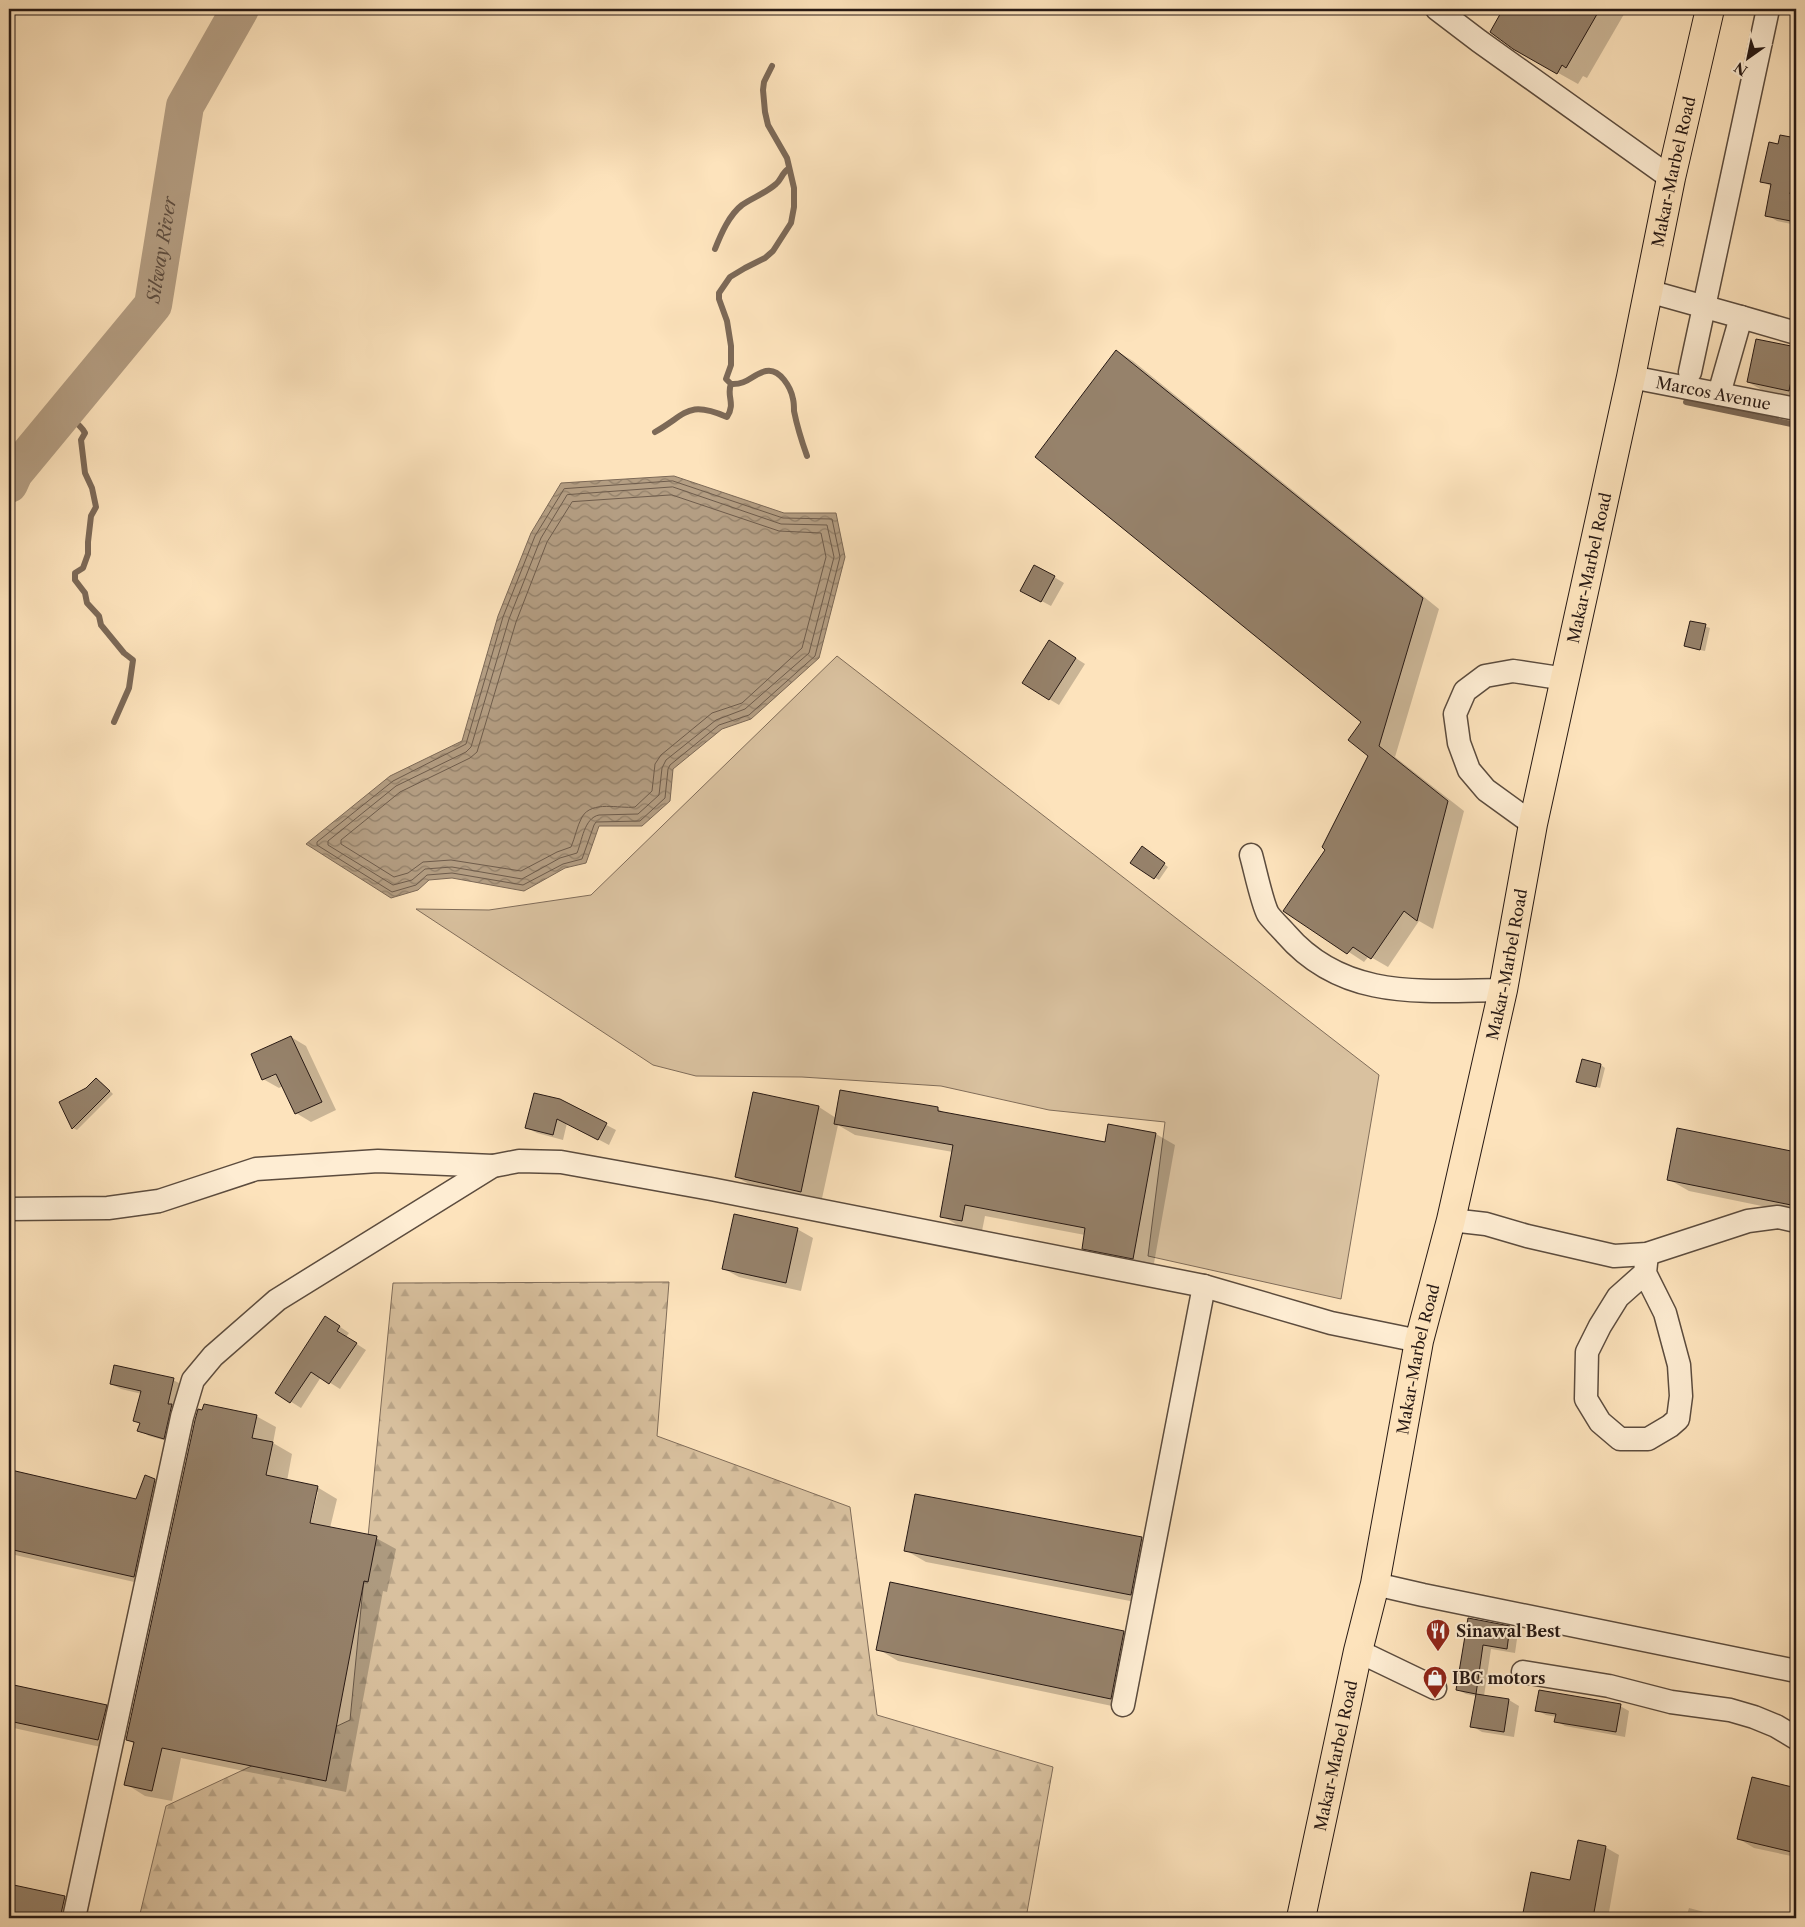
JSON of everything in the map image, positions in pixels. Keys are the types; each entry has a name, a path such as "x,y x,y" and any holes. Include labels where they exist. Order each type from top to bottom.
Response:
{"main road":[{"name":"Makar-Marbel Road","path":"1301,1918 1358,1651 1375,1584 1418,1341 1452,1220 1503,990 1533,824 1631,377 1671,178 1710,9"}],"street":[{"path":"1437,9 1671,178"},
{"path":"1690,372 1768,9"},
{"path":"1648,291 1796,334"},
{"path":"1719,394 1741,317"},
{"name":"Marcos Avenue","path":"1631,377 1719,394 1796,406"},
{"path":"1533,824 1486,790 1468,770 1459,743 1456,714 1464,691 1485,676 1513,671 1566,678"},
{"path":"1251,855 1268,913 1299,950 1333,972 1369,985 1402,990 1503,990"},
{"path":"9,1209 108,1208 159,1201 256,1169 378,1161 493,1166 520,1161 561,1162 721,1191 1204,1286 1331,1322 1418,1341"},
{"path":"74,1918 182,1418 193,1380 213,1356 277,1300 493,1166"},
{"path":"1646,1263 1665,1313 1679,1365 1681,1396 1678,1419 1648,1440 1620,1439 1600,1422 1586,1399 1587,1352 1600,1326 1618,1298 1646,1263 1748,1220 1778,1217 1796,1221"},
{"path":"1452,1220 1486,1224 1536,1238 1646,1263"},
{"path":"1123,1705 1204,1286"},
{"path":"1375,1584 1796,1670"},
{"path":"1358,1651 1435,1688"},
{"path":"1523,1672 1609,1686 1672,1702 1730,1710 1776,1726 1796,1738"}],"green space":[{"path":"837,656 1379,1075 1341,1299 1148,1256 1165,1122 1049,1110 941,1086 802,1077 696,1076 653,1065 416,909 489,910 591,895"},
{"path":"669,1282 657,1436 850,1507 877,1715 1053,1767 1026,1918 139,1918 166,1806 350,1720 393,1283"}],"water":[{"path":"674,476 784,513 836,513 845,557 819,658 751,719 722,729 673,769 670,801 642,826 599,826 586,863 565,868 524,891 452,878 429,880 418,890 391,898 306,844 390,776 462,741 498,616 531,533 561,483"}],"building":[{"path":"1503,9 1600,9 1566,68 1562,65 1557,74 1513,49 1490,32"},
{"path":"1780,135 1796,138 1796,164 1790,194 1796,195 1796,222 1765,216 1771,184 1760,182 1769,142 1778,144"},
{"path":"1756,339 1796,347 1789,391 1747,382"},
{"path":"1116,350 1423,598 1379,746 1448,801 1417,921 1404,911 1371,959 1353,947 1347,954 1283,911 1325,850 1322,847 1368,756 1348,740 1361,722 1035,457"},
{"path":"1034,565 1055,576 1041,602 1020,591"},
{"path":"1690,621 1706,624 1700,650 1684,646"},
{"path":"1049,640 1076,658 1049,700 1022,683"},
{"path":"1142,846 1165,863 1154,879 1130,863"},
{"path":"291,1036 322,1102 295,1114 276,1074 262,1080 251,1054"},
{"path":"1582,1059 1601,1064 1596,1087 1576,1082"},
{"path":"96,1078 110,1091 72,1129 59,1102 86,1088"},
{"path":"840,1090 938,1107 938,1111 1105,1142 1108,1124 1156,1133 1133,1259 1082,1249 1085,1228 965,1205 962,1221 940,1217 953,1145 834,1124"},
{"path":"753,1092 819,1106 801,1192 735,1177"},
{"path":"534,1093 560,1099 607,1123 598,1140 557,1119 553,1135 525,1128"},
{"path":"1677,1128 1796,1152 1796,1206 1667,1180"},
{"path":"734,1214 798,1228 786,1283 722,1269"},
{"path":"325,1316 340,1326 337,1331 357,1343 329,1384 311,1372 290,1403 275,1393"},
{"path":"114,1365 174,1378 168,1404 172,1404 164,1439 137,1431 140,1423 133,1421 141,1391 110,1384"},
{"path":"204,1404 257,1415 252,1438 273,1442 266,1475 318,1486 310,1523 377,1536 368,1582 364,1581 326,1781 162,1748 152,1791 124,1785 134,1742 126,1740 195,1420 198,1409 202,1410"},
{"path":"11,1470 136,1499 145,1475 155,1479 134,1577 9,1549 9,1482"},
{"path":"915,1494 1142,1537 1131,1595 904,1551"},
{"path":"890,1582 1124,1631 1111,1699 876,1650"},
{"path":"1468,1618 1510,1626 1507,1649 1483,1645 1476,1694 1456,1690"},
{"path":"9,1684 107,1705 98,1740 9,1721"},
{"path":"1539,1690 1621,1704 1616,1732 1554,1722 1556,1714 1535,1711"},
{"path":"1476,1694 1509,1699 1504,1732 1470,1727"},
{"path":"1752,1777 1796,1788 1796,1853 1737,1839"},
{"path":"1578,1840 1606,1846 1593,1918 1522,1918 1531,1872 1570,1880"},
{"path":"9,1884 65,1896 60,1918 9,1918"}],"waterway":[{"name":"Silway River","path":"9,484 14,473 153,305 185,106 240,9"},
{"path":"772,66 764,82 765,112 768,125 787,158 794,188 794,207 791,223 773,251 765,258 730,277 719,293 719,299 727,321 731,346 731,365 726,379 731,384 737,384 766,371 771,371 780,376 792,395 801,440 807,456"},
{"path":"715,249 726,225 737,209 772,187 788,169"},
{"path":"655,432 688,411 703,410 727,417 731,408 731,384"},
{"path":"1686,402 1796,425"},
{"path":"50,409 74,421 85,433 81,440 85,473 92,488 96,507 91,516 88,554 83,568 75,573 75,580 85,593 87,603 99,616 101,625 124,653 133,660 129,688 114,722"}],"place":[{"name":"Sinawal Best","path":"1438,1652"},
{"name":"IBC motors","path":"1435,1699"}]}
